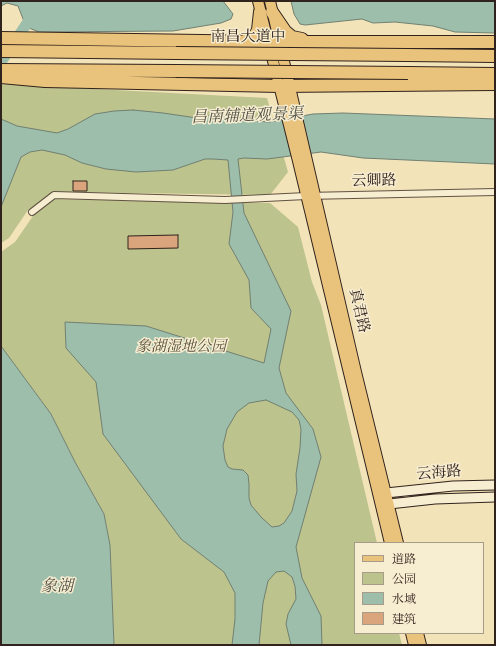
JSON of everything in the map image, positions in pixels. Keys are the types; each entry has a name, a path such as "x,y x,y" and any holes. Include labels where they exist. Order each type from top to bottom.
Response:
{"highway":[{"path":"246,41 254,37 258,30 265,6"},
{"path":"265,6 285,31 292,37 311,41"},
{"path":"1,38 495,42"},
{"path":"8,51 102,40"},
{"name":"南昌大道中","path":"8,51 495,56"},
{"path":"1,70 45,82 284,85 495,84"},
{"path":"1,76 16,74 176,71 495,74"}],"main road":[{"name":"真君路","path":"265,6 398,542"},
{"name":"真君路","path":"311,196 390,542"},
{"path":"411,634 414,645"},
{"path":"418,634 421,645"}],"street":[{"name":"云卿路","path":"32,212 54,195 225,200 311,196 495,192"},
{"name":"云海路","path":"386,493 453,486 495,485"},
{"name":"云海路","path":"389,504 495,497"}],"green space":[{"path":"1,84 267,98 288,172 270,195 55,192 28,210 9,238 1,243"},
{"name":"象湖湿地公园","path":"50,199 270,203 298,227 312,282 321,305 377,542 354,542 354,634 399,634 402,645 114,645 110,545 104,514 75,462 51,414 1,346 1,252 15,242 33,216"}],"water":[{"path":"1,1 223,1 233,14 231,19 221,23 173,31 39,32 29,28 25,24 18,6 7,3 1,6"},
{"path":"291,1 495,1 495,33 455,32 433,26 395,22 373,23 362,19 305,25 300,24 294,14"},
{"path":"133,110 197,118 219,114 269,122 313,114 343,113 495,119 495,164 363,158 321,152 267,159 238,159 244,213 291,311 279,368 286,393 313,429 321,457 296,547 302,578 321,616 322,645 291,645 286,624 288,614 296,599 295,586 292,577 284,571 276,572 268,581 263,603 259,645 232,645 235,619 235,593 224,572 181,539 103,434 96,382 66,348 65,322 146,326 264,363 271,329 251,308 249,280 229,244 233,212 228,160 205,159 173,170 136,172 106,169 82,163 65,155 42,150 30,152 21,157 1,207 1,119 17,126 57,133 68,129 95,114","holes":["266,400 292,412 299,420 301,429 296,474 297,491 292,511 284,523 279,526 272,527 251,505 249,498 248,475 243,470 228,467 225,460 223,446 227,429 237,412 249,403"]},
{"name":"象湖","path":"1,346 51,414 75,462 104,514 110,545 114,645 1,645"}],"building":[{"path":"73,181 87,181 87,191 73,191"},
{"path":"178,235 178,248 128,249 128,236"}],"waterway":[{"path":"1,62 42,1"}],"water label":[{"name":"昌南辅道观景渠","path":"247,117"}]}
